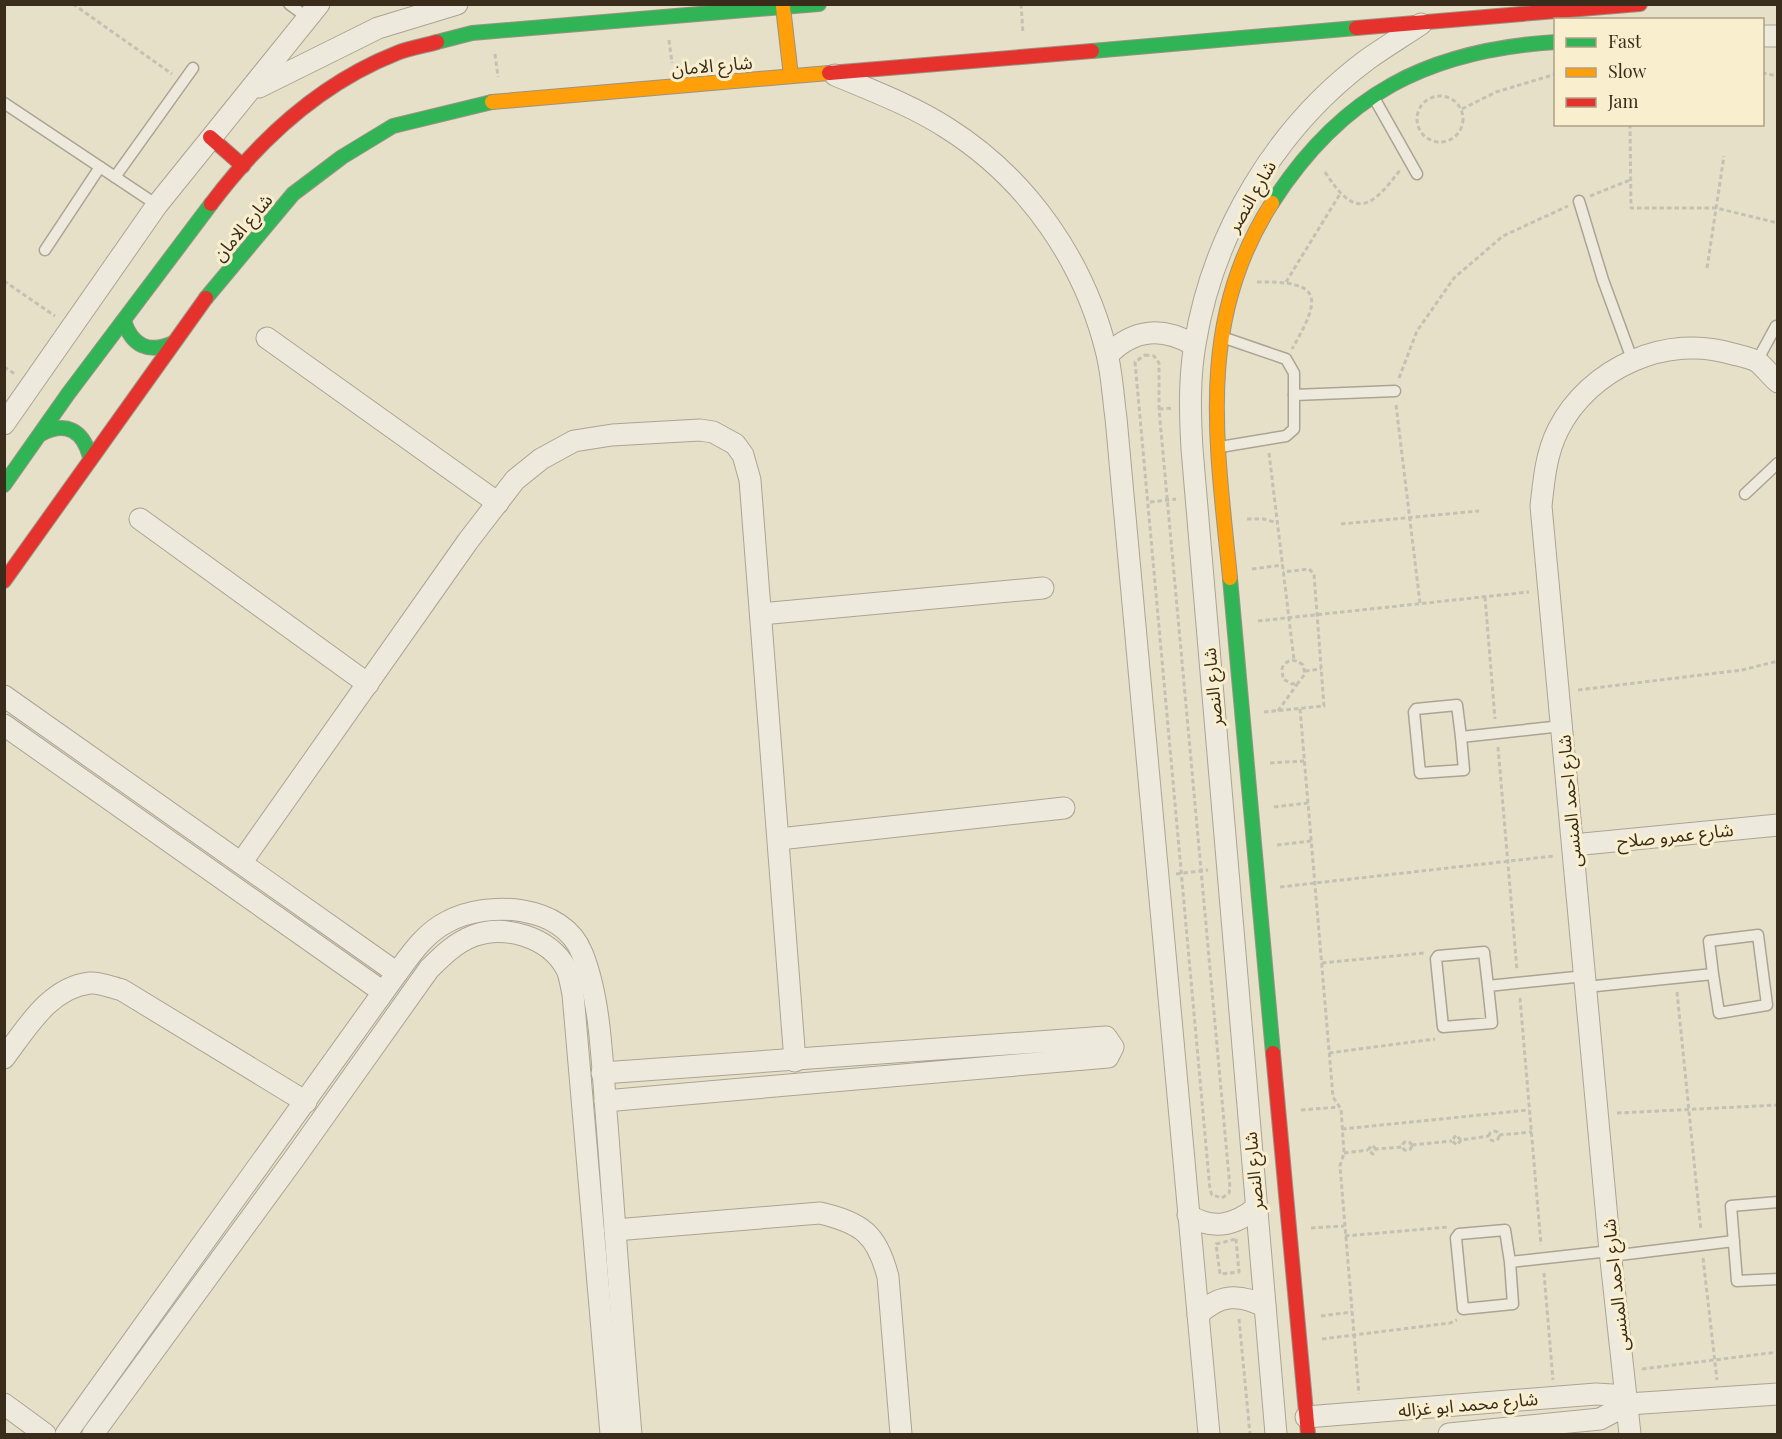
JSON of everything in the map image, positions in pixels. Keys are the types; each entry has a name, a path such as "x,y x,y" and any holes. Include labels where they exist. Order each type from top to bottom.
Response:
{"street":[{"path":"251,91 378,28 457,4"},
{"name":"شارع الامان","path":"4,485 156,274 243,166 273,132 332,87 398,53 472,33 819,4"},
{"name":"شارع الامان","path":"1565,18 1640,4"},
{"path":"782,6 791,76"},
{"path":"4,424 156,205 314,11"},
{"name":"شارع الامان","path":"4,581 209,294 293,194 342,157 393,126 445,111 501,101 1422,24 1457,38 1554,20"},
{"name":"شارع النصر","path":"1276,1434 1196,497 1190,406 1194,345 1211,274 1238,213 1261,174 1317,104 1367,60 1422,24"},
{"path":"1307,1426 1225,527 1218,373 1220,337 1232,282 1255,228 1275,196 1327,133 1373,96 1412,73 1457,38 1554,42"},
{"path":"830,73 887,96 947,127 991,160 1030,199 1063,244 1088,294 1108,355 1124,506 1209,1434"},
{"path":"210,137 243,166"},
{"path":"124,321 127,334 135,345 148,350 161,350 173,343"},
{"path":"1108,355 1118,344 1133,336 1150,332 1167,333 1194,345"},
{"path":"267,338 498,503"},
{"name":"شارع احمد المنسى","path":"1630,1434 1541,506 1545,466 1558,429 1581,397 1611,372 1632,359 1683,348 1721,350 1757,361 1778,382"},
{"path":"41,435 53,427 67,427 79,433 88,444 90,458"},
{"path":"241,863 515,480 541,459 574,441 612,435 700,430 725,437 735,444 748,467 795,1061"},
{"path":"140,519 368,684"},
{"path":"761,614 1043,588"},
{"path":"4,696 397,973"},
{"path":"4,725 383,992"},
{"path":"778,839 1064,808"},
{"name":"شارع عمرو صلاح","path":"1573,849 1778,825"},
{"path":"66,1434 383,992 425,937 446,922 469,912 494,908 512,909 544,918 566,931 581,950 594,996 615,1230 618,1394 611,1434"},
{"path":"318,946 332,927"},
{"path":"1233,931 1261,927"},
{"path":"93,1434 429,969 448,950 473,936 502,931 530,937 550,949 566,968 573,994 618,1394 631,1434"},
{"path":"4,1058 39,1011 69,988 92,983 122,990 306,1102"},
{"path":"602,1073 1106,1037 1113,1047 1108,1057 605,1101"},
{"path":"1011,1044 1013,1066"},
{"path":"700,1067 703,1092"},
{"path":"1188,1215 1198,1221 1222,1225 1234,1222 1256,1208"},
{"path":"615,1230 820,1213 847,1219 868,1233 882,1253 888,1277 901,1434"},
{"path":"184,1272 201,1285"},
{"path":"1198,1315 1218,1300 1230,1297 1242,1297 1265,1307"},
{"name":"شارع محمد ابو غزاله","path":"1307,1426 1361,1413 1596,1394 1613,1395 1628,1404"},
{"name":"شارع محمد ابو غزاله","path":"1449,1434 1600,1419 1628,1404 1719,1396 1778,1394"},
{"path":"4,1404 45,1434"}],"lane":[{"path":"289,4 314,11"},
{"path":"115,177 193,68"},
{"path":"1373,96 1417,174"},
{"path":"4,103 156,205"},
{"path":"45,250 100,167"},
{"path":"1579,201 1603,280 1632,359"},
{"path":"1757,361 1776,326"},
{"path":"1220,337 1286,359 1294,373 1294,429 1286,436 1268,441 1220,447"},
{"path":"1294,395 1395,391"},
{"path":"1745,495 1778,463"},
{"path":"1457,705 1461,737 1464,770 1420,774 1415,710 1457,705"},
{"path":"1461,737 1562,726"},
{"path":"1758,935 1767,1005 1719,1013 1713,974 1709,941 1758,935"},
{"path":"1484,951 1488,986 1492,1023 1444,1028 1436,959 1438,956 1484,951"},
{"path":"1488,986 1676,978 1713,974"},
{"path":"1778,1202 1731,1206 1737,1281 1778,1279"},
{"path":"1505,1230 1510,1262 1513,1304 1464,1310 1457,1235 1505,1230"},
{"path":"1510,1262 1734,1241"}],"path":[{"path":"73,4 183,82"},
{"path":"1021,4 1025,56"},
{"path":"666,17 674,86"},
{"path":"492,31 501,101"},
{"path":"1461,109 1496,92 1554,75"},
{"path":"1435,96 1445,96 1455,101 1461,109 1464,120 1455,138 1445,142 1434,142 1425,138 1419,129 1416,119 1425,100 1435,96"},
{"path":"1630,126 1631,208 1716,208 1778,223"},
{"path":"1312,150 1340,194 1356,203 1374,200 1408,159"},
{"path":"1707,268 1724,156"},
{"path":"1420,603 1395,391 1417,331 1454,278 1503,236 1630,180"},
{"path":"1286,282 1340,194"},
{"path":"4,281 71,327"},
{"path":"1232,282 1295,283 1308,293 1312,309 1286,359"},
{"path":"1145,355 1154,356 1159,363 1159,409 1168,500 1230,1188 1229,1193 1222,1198 1212,1195 1210,1190 1135,363 1145,355"},
{"path":"1268,441 1294,660"},
{"path":"1124,506 1196,497"},
{"path":"1341,524 1479,511"},
{"path":"1225,527 1250,518 1277,523"},
{"path":"1230,572 1282,565"},
{"path":"1242,714 1324,706 1312,570 1283,572"},
{"path":"1234,624 1549,590"},
{"path":"1278,711 1304,678 1303,665 1294,660"},
{"path":"1294,660 1284,664 1282,674 1287,682 1298,683"},
{"path":"1559,693 1742,670 1778,661"},
{"path":"1305,671 1321,669"},
{"path":"1300,709 1333,1097 1339,1107 1342,1129 1344,1153 1340,1166 1344,1226 1361,1413"},
{"path":"1246,765 1304,760"},
{"path":"1251,810 1308,803"},
{"path":"1254,847 1311,841"},
{"path":"1258,889 1573,849"},
{"path":"1158,876 1227,868"},
{"path":"1322,963 1423,952 1436,959"},
{"path":"1676,978 1719,1396"},
{"path":"1329,1053 1428,1041 1438,1037 1444,1028"},
{"path":"1598,1113 1778,1105"},
{"path":"1278,1113 1339,1107"},
{"path":"1342,1129 1529,1110"},
{"path":"1344,1153 1368,1150 1373,1154 1376,1149 1402,1146 1406,1142 1412,1145 1452,1141 1457,1145 1461,1140 1489,1136 1493,1131 1499,1135 1532,1132"},
{"path":"1452,1141 1456,1135 1461,1140"},
{"path":"1489,1136 1494,1141 1499,1135"},
{"path":"1402,1146 1407,1151 1412,1145"},
{"path":"1289,1230 1344,1226"},
{"path":"1345,1236 1441,1226 1450,1228 1457,1235"},
{"path":"1236,1239 1239,1272 1220,1274 1216,1244 1236,1239"},
{"path":"1299,1342 1450,1323 1459,1319 1464,1310"},
{"path":"1297,1319 1352,1312"},
{"path":"1236,1317 1240,1320 1250,1434"},
{"path":"1624,1371 1778,1352"}],"traffic: fast":[{"path":"437,42 472,33 819,4"},
{"path":"1092,51 1356,28"},
{"path":"1272,203 1299,165 1328,133 1359,106 1392,85 1428,68 1467,55 1554,42"},
{"path":"206,298 293,194 342,157 393,126 492,102"},
{"path":"4,485 68,394 211,204"},
{"path":"124,321 132,337 143,346 156,348 173,343"},
{"path":"41,434 58,428 72,430 83,440 90,457"},
{"path":"1230,578 1273,1053"}],"traffic: slow":[{"path":"783,7 791,76"},
{"path":"492,102 829,73"},
{"path":"1230,578 1217,432 1217,385 1221,339 1231,293 1248,248 1272,203"}],"traffic: jam":[{"path":"1356,28 1640,4"},
{"path":"211,204 271,136 317,97 369,65 402,51 437,42"},
{"path":"829,73 1092,51"},
{"path":"210,137 243,166"},
{"path":"4,581 206,298"},
{"path":"1273,1053 1308,1434"}]}
